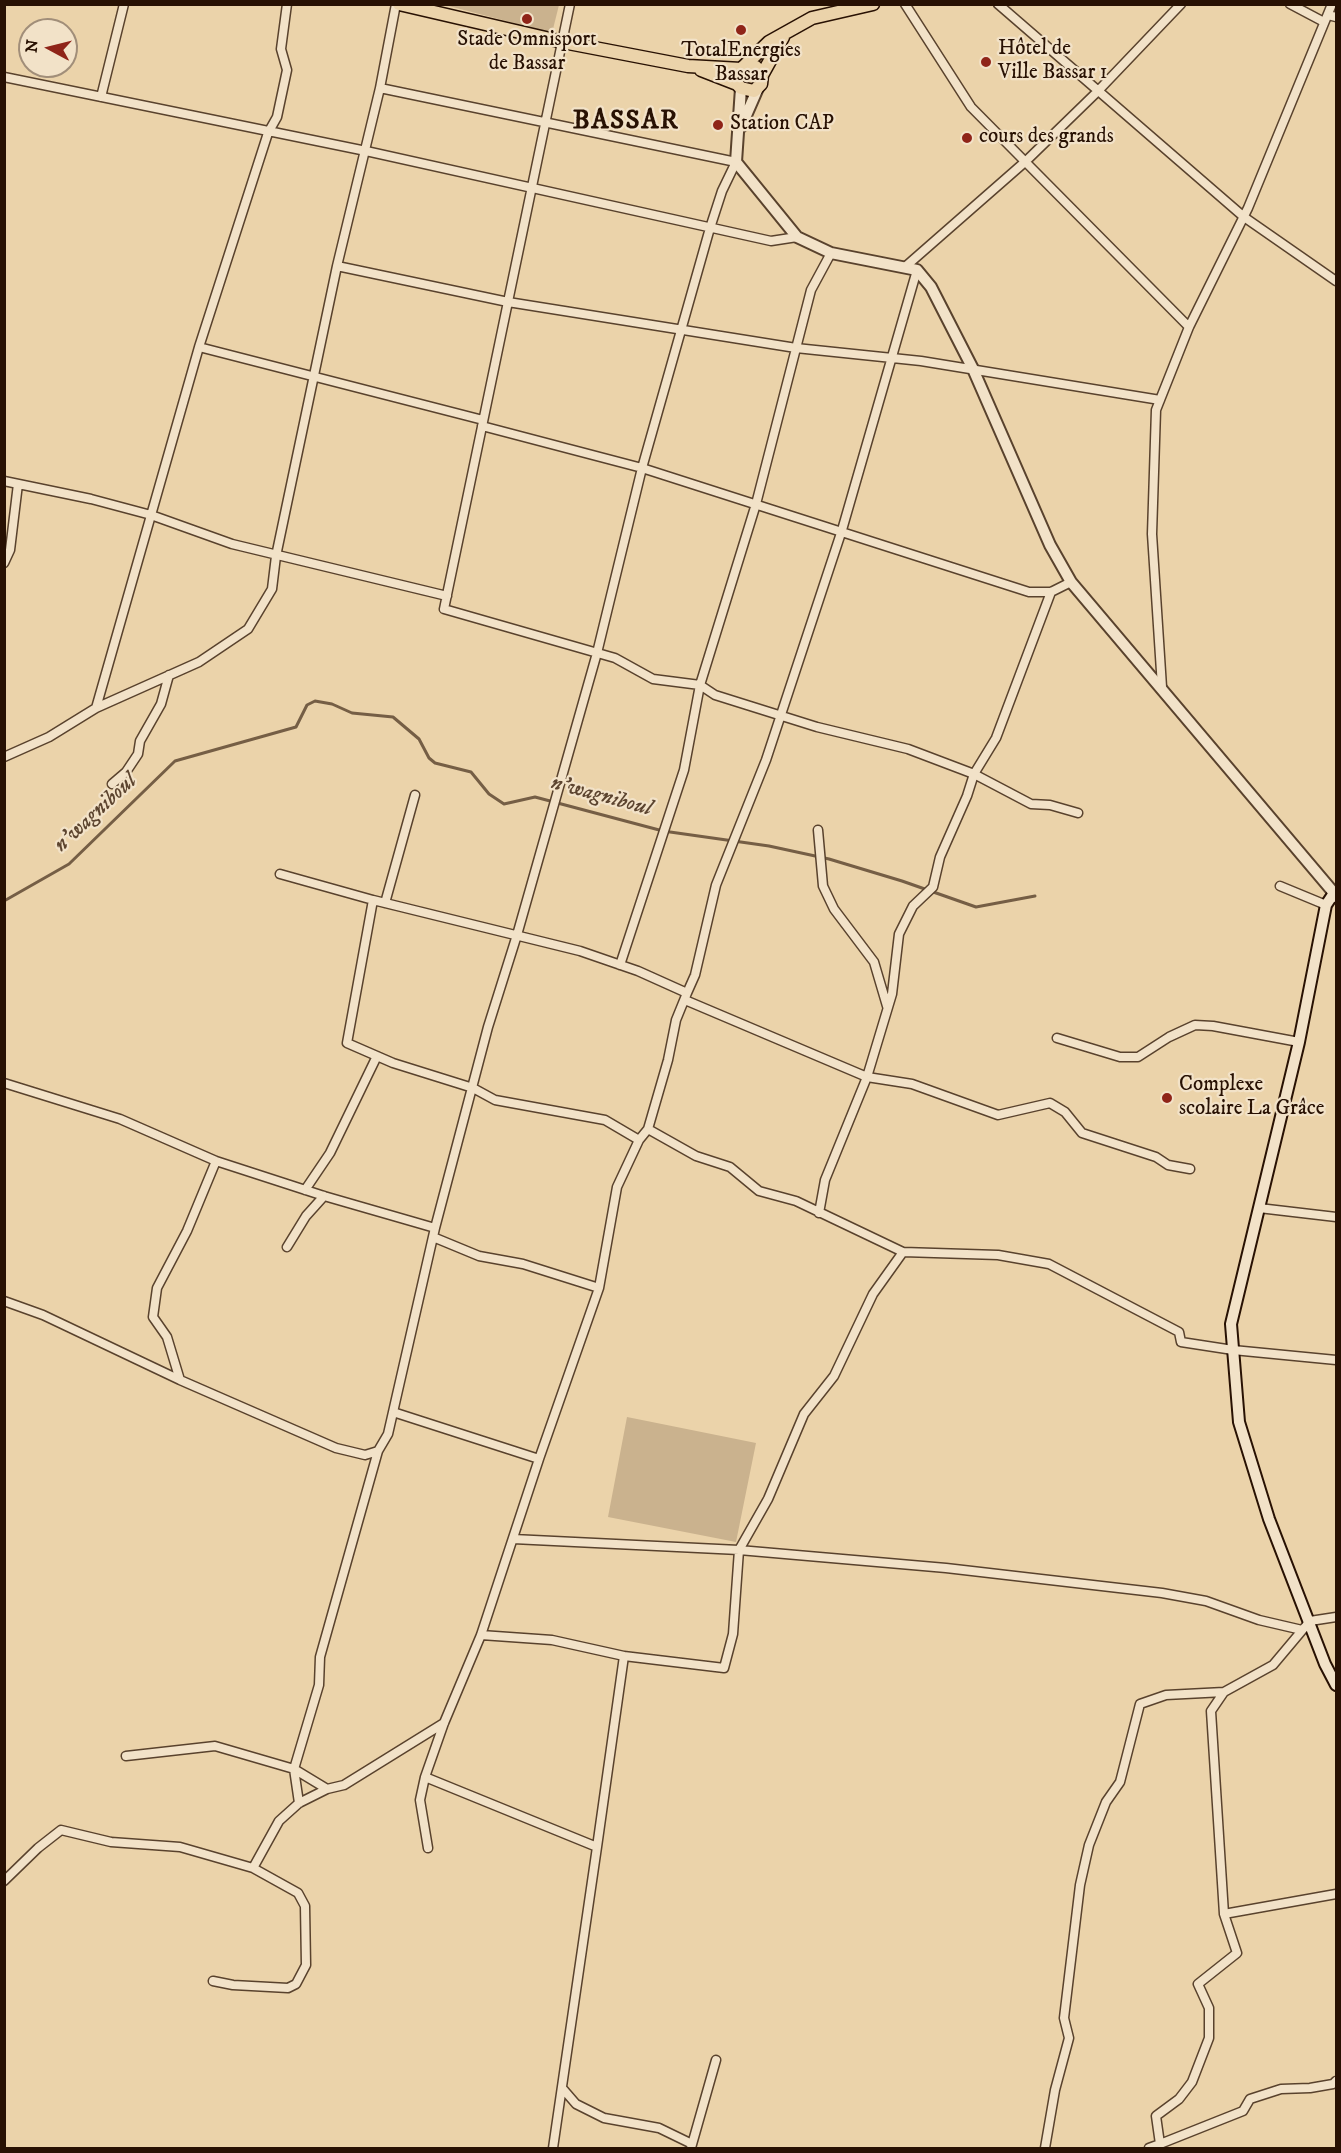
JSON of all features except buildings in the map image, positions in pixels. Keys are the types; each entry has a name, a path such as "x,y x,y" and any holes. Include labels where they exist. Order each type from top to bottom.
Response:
{"main road":[{"path":"398,4 563,42 688,66 756,67 762,75"},
{"path":"739,86 737,73 769,42 825,13 873,4"},
{"path":"688,66 749,91 758,88 773,51 785,34"}],"street":[{"path":"101,97 124,4"},
{"path":"96,708 199,347 268,133 277,117 287,70 281,49 287,4"},
{"path":"4,757 49,737 96,708 200,662 248,629 272,589 276,556 337,266 366,151 398,4"},
{"path":"570,4 530,187 444,609 615,658 653,679 700,685 715,694 817,727 908,749 974,774 1031,804 1050,805 1078,813"},
{"path":"905,4 971,107 1189,327"},
{"path":"998,4 1244,217 1336,281"},
{"path":"905,267 1026,161 1097,92 1181,4"},
{"path":"1290,4 1330,18"},
{"path":"1162,687 1152,534 1156,410 1189,327 1244,217 1330,18 1332,4"},
{"path":"4,77 268,133 366,151 771,241 797,237"},
{"path":"299,1803 294,1769 319,1685 320,1657 378,1451 388,1434 435,1228 488,1027 517,935 597,652 642,468 710,228 722,191 736,162 739,86"},
{"path":"380,88 736,162 797,237 831,253 916,270 931,287 973,369 1050,545 1071,582 1162,687 1335,895 1326,905 1299,1042 1231,1324 1239,1422 1306,1626 1336,1685"},
{"path":"738,136 758,88"},
{"path":"620,965 684,770 700,685 756,504 811,290 831,253"},
{"path":"337,266 508,302 683,328 796,348 892,357 973,369 1160,400"},
{"path":"428,1848 420,1800 424,1777 481,1635 599,1288 616,1187 639,1140 648,1129 669,1060 676,1020 695,975 716,885 781,715 842,530 916,270"},
{"path":"199,347 315,375 642,468 842,530 1029,592 1051,592 1071,582"},
{"path":"4,481 151,515 232,544 276,556 447,596"},
{"path":"4,563 9,550 18,484"},
{"path":"819,1213 825,1180 867,1077 887,1010 899,934 913,906 933,887 940,857 974,774 996,738 1051,592"},
{"path":"112,784 126,772 138,754 140,741 161,704 169,675"},
{"path":"385,903 415,795"},
{"path":"818,830 823,886 834,909 874,962 887,1010"},
{"path":"280,874 373,900 517,935 620,965 686,997 867,1077 912,1084 998,1115 1050,1103 1065,1112 1082,1133 1156,1157 1168,1165 1190,1169"},
{"path":"1280,886 1326,905"},
{"path":"373,900 346,1043 377,1056 473,1088 495,1100 605,1120 639,1140"},
{"path":"1057,1038 1120,1057 1138,1057 1169,1037 1195,1025 1214,1026 1299,1042"},
{"path":"305,1190 330,1153 377,1056"},
{"path":"4,1083 120,1119 216,1161 324,1196 435,1228"},
{"path":"648,1129 696,1156 730,1167 759,1191 796,1201 903,1252 998,1255 1049,1264 1179,1332 1181,1342 1233,1350 1336,1360"},
{"path":"180,1380 167,1337 153,1317 157,1288 187,1231 216,1161"},
{"path":"287,1246 306,1216 324,1196"},
{"path":"1259,1208 1336,1217"},
{"path":"433,1238 479,1256 524,1264 599,1288"},
{"path":"481,1635 552,1640 624,1656 723,1668 733,1634 739,1550 768,1499 804,1414 834,1376 873,1294 903,1252"},
{"path":"4,1301 43,1315 180,1380 336,1448 365,1455 378,1451"},
{"path":"393,1412 539,1459"},
{"path":"513,1539 739,1550 946,1568 1161,1593 1206,1601 1259,1620 1306,1626 1336,1617"},
{"path":"1045,2148 1069,2038 1064,2019 1084,1865 1089,1845 1106,1802 1120,1782 1140,1704 1148,1699 1166,1695 1224,1692 1274,1665 1306,1626"},
{"path":"553,2148 597,1847 601,1834 624,1656"},
{"path":"1160,2144 1156,2116 1179,2098 1191,2082 1209,2038 1209,2008 1198,1984 1237,1953 1224,1914 1211,1722 1211,1711 1224,1692"},
{"path":"253,1868 279,1821 299,1803 327,1789 344,1785 444,1723"},
{"path":"126,1756 215,1746 294,1769 327,1789"},
{"path":"424,1777 597,1847"},
{"path":"4,1881 38,1848 61,1830 111,1842 180,1847 253,1868 298,1893 305,1906 306,1965 296,1984 288,1988 233,1986 213,1981"},
{"path":"1224,1914 1336,1894"},
{"path":"563,2089 576,2104 604,2118 659,2128 691,2146 716,2060"},
{"path":"1149,2148 1243,2111 1250,2099 1281,2089 1310,2088 1333,2084 1336,2081"}],"shaded area":[{"name":"Stade Omnisport de Bassar","path":"559,4 552,33 445,5"},
{"path":"627,1417 756,1443 736,1542 608,1517"}],"waterway":[{"name":"n'wagniboul","path":"4,901 69,864 175,761 296,727 307,705 315,701 332,704 352,713 393,717 419,739 429,758 435,763 471,772 489,794 504,804 535,797 663,831 769,846 829,859 976,907 1035,896"}],"place":[{"name":"Stade Omnisport de Bassar","path":"527,19"},
{"name":"TotalEnergies Bassar","path":"741,30"},
{"name":"Hôtel de Ville Bassar 1","path":"986,62"},
{"name":"Station CAP","path":"718,125"},
{"name":"cours des grands","path":"967,138"},
{"name":"Complexe scolaire La Grâce","path":"1167,1098"}],"district":[{"name":"BASSAR","path":"626,122"}]}
